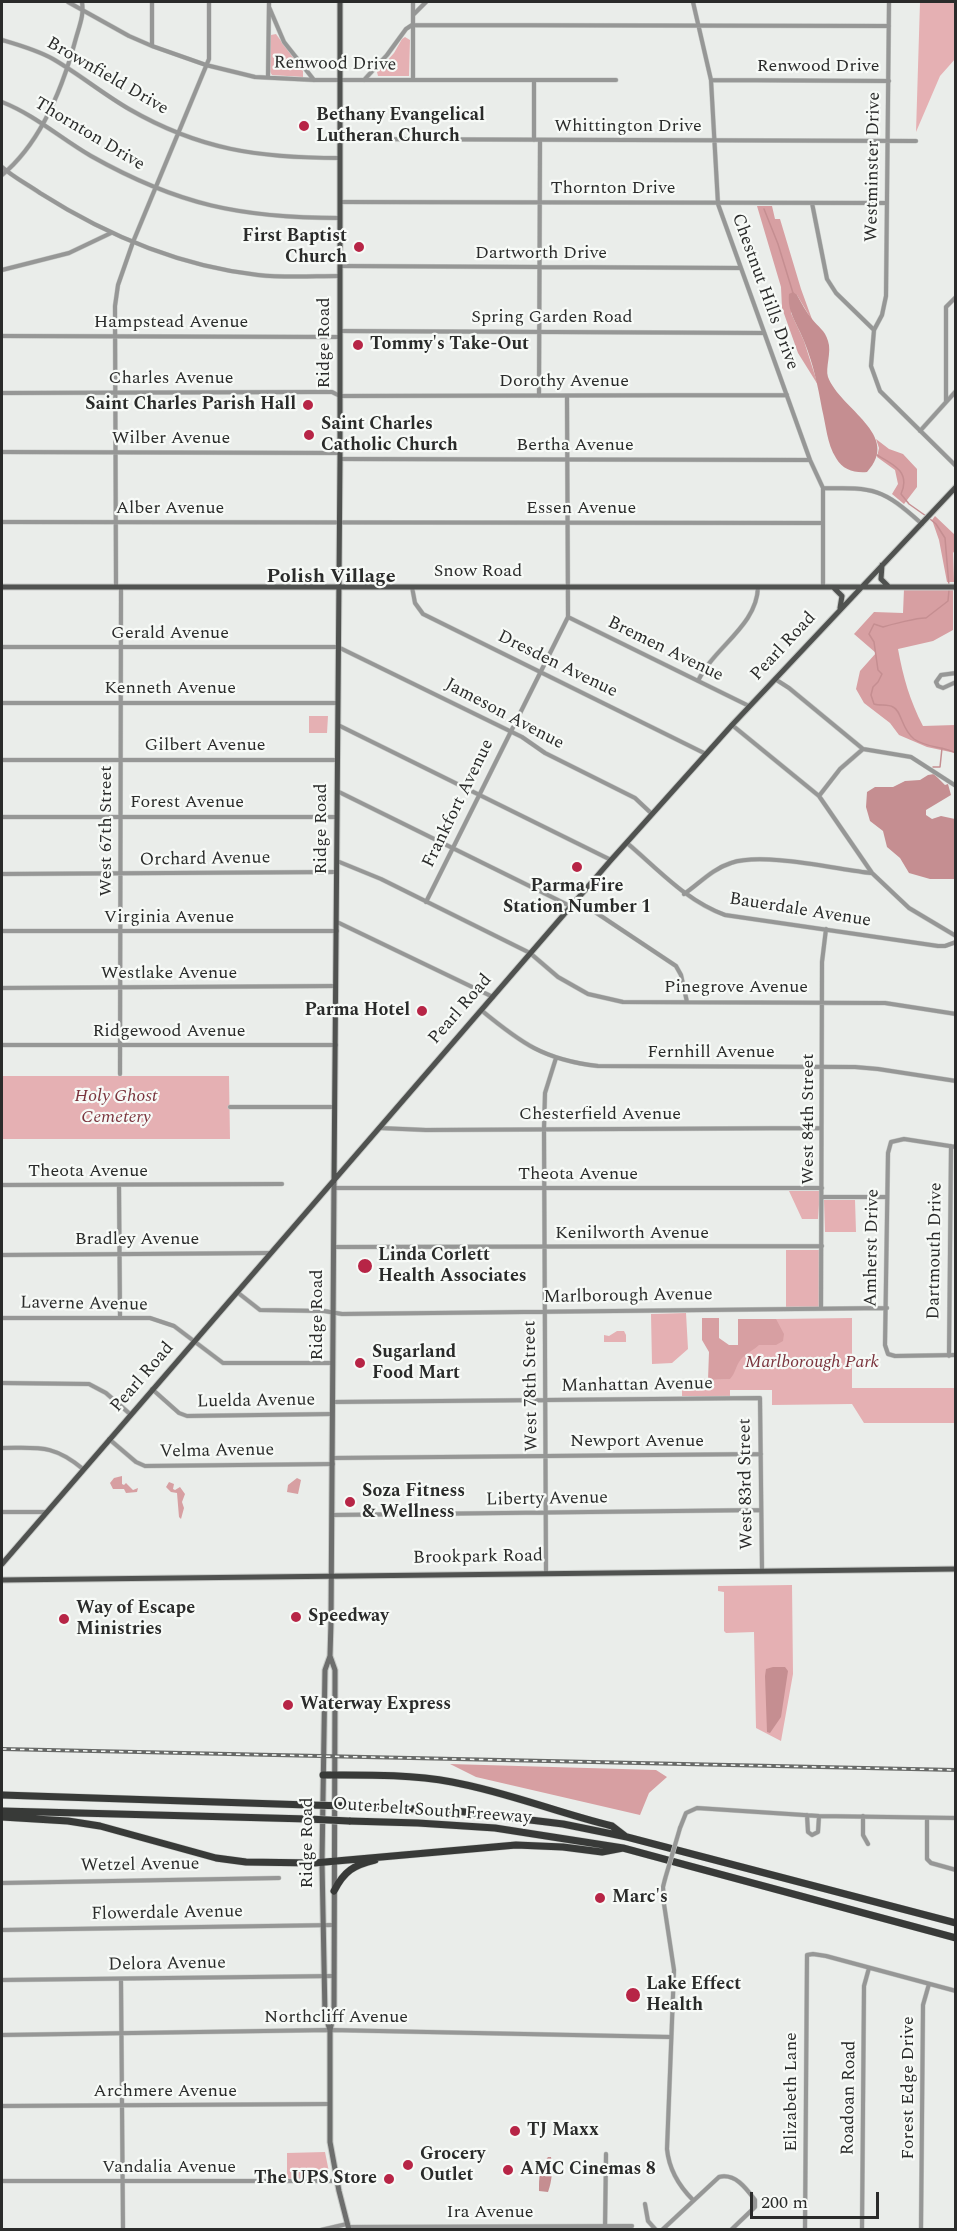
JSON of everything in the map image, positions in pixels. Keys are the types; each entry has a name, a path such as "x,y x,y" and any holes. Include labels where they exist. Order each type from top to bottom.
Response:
{"highway":[{"path":"322,1776 407,1778 453,1782 612,1826 627,1837"},
{"name":"Outerbelt South Freeway","path":"2,1795 422,1808 495,1814 563,1824 627,1837 956,1923"},
{"name":"Outerbelt South Freeway","path":"2,1811 430,1823 495,1828 623,1848 956,1938"},
{"path":"2,1817 68,1821 100,1826 226,1860 265,1863 322,1862 525,1844 563,1846 602,1852 623,1848"},
{"path":"334,1891 341,1877 353,1866 401,1854"}],"main road":[{"name":"Ridge Road","path":"330,2030 325,2014 322,1776 324,1681 330,1656 334,1461 334,1107 338,872 340,456 340,2"},
{"name":"Pearl Road","path":"2,1564 576,899 732,724 956,487"},
{"path":"883,563 881,579 889,586"},
{"name":"Snow Road","path":"2,587 955,587"},
{"path":"832,587 842,596 839,609"},
{"name":"Brookpark Road","path":"2,1580 956,1569"},
{"name":"Ridge Road","path":"330,1656 335,1670 334,2014 330,2030 330,2142 336,2181 348,2227"}],"street":[{"name":"Renwood Drive","path":"68,2 83,8 129,36 152,46 234,73 314,80 616,80"},
{"path":"2,175 26,149 43,123 68,69 84,14 82,2"},
{"path":"152,46 153,2"},
{"name":"West 67th Street","path":"120,1074 121,647 116,522 115,306 118,285 133,242 209,59 209,2"},
{"path":"268,2 268,77"},
{"path":"413,2 413,80"},
{"path":"413,15 426,2"},
{"name":"Chestnut Hills Drive","path":"693,2 711,80 718,204 810,460 823,488 823,587"},
{"name":"Westminster Drive","path":"890,2 886,296 882,315 874,330 871,366 880,391 956,466"},
{"path":"268,7 284,42 314,80"},
{"path":"364,80 387,55 406,29 412,25 890,26"},
{"name":"Brownfield Drive","path":"2,40 25,46 53,59 131,111 178,134 216,147 263,156 340,159"},
{"path":"534,80 534,140"},
{"name":"Renwood Drive","path":"711,80 890,81"},
{"name":"Thornton Drive","path":"2,102 23,111 89,154 155,188 195,202 252,214 289,218 340,218"},
{"name":"Whittington Drive","path":"340,139 916,141"},
{"path":"539,396 540,140"},
{"path":"2,167 81,219 170,256 228,270 281,276 340,276"},
{"name":"Thornton Drive","path":"340,202 886,203"},
{"path":"812,203 827,279 836,293 874,330"},
{"path":"2,270 69,253 111,233"},
{"name":"Dartworth Drive","path":"340,266 741,268"},
{"path":"946,401 946,307 956,297"},
{"name":"Spring Garden Road","path":"340,334 764,333"},
{"name":"Hampstead Avenue","path":"2,336 340,334"},
{"path":"920,431 956,391"},
{"name":"Charles Avenue","path":"2,393 332,392 340,396"},
{"name":"Dorothy Avenue","path":"340,396 787,395"},
{"name":"Frankfort Avenue","path":"426,902 568,618 567,396"},
{"name":"Wilber Avenue","path":"2,452 340,456"},
{"name":"Bertha Avenue","path":"340,456 810,460"},
{"path":"823,488 860,488 880,493 894,500 921,524"},
{"name":"Alber Avenue","path":"2,522 339,523"},
{"name":"Essen Avenue","path":"339,523 823,522"},
{"name":"Dresden Avenue","path":"412,587 415,603 423,614 706,754"},
{"path":"698,681 712,657 750,616 756,602 758,587"},
{"name":"Bremen Avenue","path":"568,618 749,706"},
{"name":"Gerald Avenue","path":"2,647 338,647"},
{"name":"Jameson Avenue","path":"338,647 510,731 545,753 635,798 652,814"},
{"path":"956,673 941,675 936,682 938,686 944,688 956,681"},
{"path":"775,678 863,749 910,757 956,786"},
{"name":"Kenneth Avenue","path":"2,703 338,703"},
{"path":"732,724 819,796 872,873 909,908 956,936"},
{"path":"338,725 611,860"},
{"path":"819,796 840,769 863,749"},
{"name":"Gilbert Avenue","path":"2,760 338,760"},
{"path":"337,791 570,906"},
{"name":"Forest Avenue","path":"2,817 337,817"},
{"name":"Bauerdale Avenue","path":"627,843 684,894 710,910 725,915 938,946 956,942"},
{"path":"684,894 712,871 732,863 749,860 767,860 872,873"},
{"name":"Pinegrove Avenue","path":"337,861 381,879 530,953 558,977 588,994 623,1002 885,1003 956,1014"},
{"name":"Orchard Avenue","path":"2,874 338,872"},
{"path":"576,899 676,966 681,975 687,1002"},
{"path":"337,922 493,997"},
{"name":"West 84th Street","path":"821,1308 822,962 826,929"},
{"name":"Virginia Avenue","path":"2,932 337,930"},
{"name":"Westlake Avenue","path":"2,988 336,986"},
{"name":"Fernhill Avenue","path":"481,1010 517,1040 556,1058 598,1066 878,1069 956,1081"},
{"name":"Ridgewood Avenue","path":"2,1045 336,1045"},
{"name":"West 78th Street","path":"546,1573 544,1093 556,1058"},
{"path":"230,1107 334,1107"},
{"name":"Chesterfield Avenue","path":"379,1128 821,1128"},
{"name":"Amherst Drive","path":"949,1356 888,1354 885,1346 887,1197 888,1154 891,1142 904,1139 953,1146"},
{"name":"Dartmouth Drive","path":"949,1356 953,1146"},
{"name":"Theota Avenue","path":"2,1185 282,1184"},
{"path":"119,1185 120,1317"},
{"name":"Theota Avenue","path":"334,1188 822,1188"},
{"path":"822,1197 887,1197"},
{"name":"Kenilworth Avenue","path":"334,1248 822,1246"},
{"name":"Bradley Avenue","path":"2,1255 272,1253"},
{"name":"Marlborough Avenue","path":"236,1292 260,1310 333,1313 886,1308"},
{"path":"949,1293 956,1293"},
{"name":"Laverne Avenue","path":"2,1318 144,1317 174,1326 223,1363 333,1363"},
{"path":"949,1356 956,1355"},
{"path":"2,1383 89,1384 106,1393 130,1414"},
{"name":"Luelda Avenue","path":"152,1389 184,1415 333,1414"},
{"name":"Manhattan Avenue","path":"333,1402 760,1398"},
{"name":"West 83rd Street","path":"760,1398 762,1570"},
{"name":"Velma Avenue","path":"109,1439 136,1462 145,1466 334,1461"},
{"path":"2,1448 54,1450 83,1469"},
{"name":"Newport Avenue","path":"334,1461 761,1454"},
{"name":"Liberty Avenue","path":"333,1515 761,1510"},
{"path":"2,1512 46,1512"},
{"path":"693,2200 680,2187 668,2160 670,2037 674,1970 663,1887 685,1815 693,1809 819,1816 956,1818"},
{"path":"807,1815 808,1832 813,1835 818,1832 819,1816"},
{"path":"863,1816 863,1835 868,1844"},
{"path":"927,1818 926,1854 928,1861 956,1870"},
{"name":"Wetzel Avenue","path":"2,1883 279,1878"},
{"name":"Flowerdale Avenue","path":"2,1930 334,1925"},
{"name":"Elizabeth Lane","path":"805,2229 808,1954 826,1956 869,1968"},
{"path":"869,1968 956,1991"},
{"name":"Roadoan Road","path":"862,2229 864,1986 869,1968"},
{"name":"Delora Avenue","path":"2,1980 333,1976"},
{"path":"121,1979 123,2229"},
{"name":"Forest Edge Drive","path":"921,2229 923,2005 929,1984"},
{"name":"Northcliff Avenue","path":"2,2035 330,2030 670,2037"},
{"name":"Archmere Avenue","path":"2,2106 329,2104"},
{"path":"605,2228 606,2154"},
{"path":"662,2229 718,2177 726,2175 735,2178 755,2200 755,2207 731,2229"},
{"name":"Vandalia Avenue","path":"2,2181 336,2181"},
{"path":"645,2204 648,2221 656,2229"},
{"name":"Ira Avenue","path":"321,2229 632,2226"}],"green space":[{"path":"920,2 955,2 956,58 940,76 916,132"},
{"path":"276,34 303,71 303,77 272,75 270,72 270,37"},
{"path":"405,37 410,40 409,76 378,76 377,72"},
{"path":"309,716 328,716 327,733 309,733"},
{"name":"Holy Ghost Cemetery","path":"2,1076 229,1076 230,1139 2,1139"},
{"path":"789,1191 820,1191 818,1219 802,1219"},
{"path":"824,1200 855,1200 856,1232 825,1232"},
{"path":"786,1250 819,1250 819,1307 786,1307"},
{"path":"686,1313 688,1349 672,1363 652,1364 651,1314"},
{"name":"Marlborough Park","path":"852,1318 852,1388 955,1388 955,1423 864,1423 852,1404 772,1405 772,1390 730,1390 730,1396 682,1396 682,1380 729,1379 729,1345 776,1345 776,1319"},
{"path":"617,1331 624,1331 626,1342 604,1342 604,1335 609,1336"},
{"path":"792,1585 793,1674 781,1741 756,1728 754,1632 726,1633 724,1631 724,1592 718,1591 718,1586"},
{"path":"325,2152 329,2172 325,2178 287,2179 287,2153"}],"shaded area":[{"path":"757,206 772,206 775,219 780,219 813,322 797,295 791,313 804,341 818,385 798,353 782,308 781,287"},
{"path":"793,292 827,337 828,377 835,389 873,434 877,446 876,459 867,472 845,468 833,453 813,366 790,307 789,294"},
{"path":"876,439 889,449 903,454 917,469 917,487 904,504 892,494 898,484 895,470 877,457 879,448"},
{"path":"935,516 955,535 954,582 947,582 939,540 932,520"},
{"path":"904,589 953,589 953,630 933,641 898,649 907,689 923,726 955,725 955,753 927,747 899,735 890,723 864,703 856,689 860,671 876,653 854,634 874,612 903,613"},
{"path":"934,774 945,785 948,784 951,795 926,810 926,815 932,819 941,816 955,819 955,879 930,879 909,873 900,858 887,847 883,831 870,821 866,807 867,792 875,787 893,787 905,781 920,780"},
{"path":"702,1318 719,1318 719,1338 729,1345 738,1345 738,1319 776,1319 784,1334 783,1341 776,1345 759,1345 745,1355 730,1379 708,1380 709,1352 702,1340"},
{"path":"122,1476 122,1484 126,1483 133,1490 138,1488 137,1492 126,1493 124,1489 113,1489 110,1483 114,1478"},
{"path":"297,1478 301,1480 298,1494 287,1492 288,1485"},
{"path":"169,1482 174,1484 173,1489 180,1487 185,1494 181,1519 177,1493 171,1492 166,1487"},
{"path":"785,1667 788,1671 781,1717 770,1733 767,1732 765,1676 766,1669"},
{"path":"450,1764 656,1770 667,1777 649,1793 640,1815 476,1777"},
{"path":"548,2157 551,2157 552,2166 548,2192 539,2191 541,2169"}],"waterway":[{"path":"764,209 778,244 793,293"},
{"path":"877,455 899,470 904,480 901,494 909,504 926,516"},
{"path":"930,519 945,538 949,586"},
{"path":"949,590 948,601 926,618 883,627 874,624 869,634 874,642 878,670 882,674 873,687 871,695 874,704 896,709 906,730 914,739 956,753"},
{"path":"933,767 940,767 942,748"}],"railway":[{"path":"2,1749 956,1770"}],"place":[{"name":"Bethany Evangelical Lutheran Church","path":"304,126"},
{"name":"First Baptist Church","path":"359,247"},
{"name":"Tommy's Take-Out","path":"358,345"},
{"name":"Saint Charles Parish Hall","path":"308,405"},
{"name":"Saint Charles Catholic Church","path":"309,435"},
{"name":"Parma Fire Station Number 1","path":"577,867"},
{"name":"Parma Hotel","path":"422,1011"},
{"name":"Linda Corlett Health Associates","path":"365,1266"},
{"name":"Sugarland Food Mart","path":"360,1363"},
{"name":"Soza Fitness & Wellness","path":"350,1502"},
{"name":"Speedway","path":"296,1617"},
{"name":"Way of Escape Ministries","path":"64,1619"},
{"name":"Waterway Express","path":"288,1705"},
{"name":"Marc's","path":"600,1898"},
{"name":"Lake Effect Health","path":"633,1995"},
{"name":"TJ Maxx","path":"515,2131"},
{"name":"Grocery Outlet","path":"408,2165"},
{"name":"AMC Cinemas 8","path":"508,2170"},
{"name":"The UPS Store","path":"389,2179"}],"district":[{"name":"Polish Village","path":"331,578"}]}
